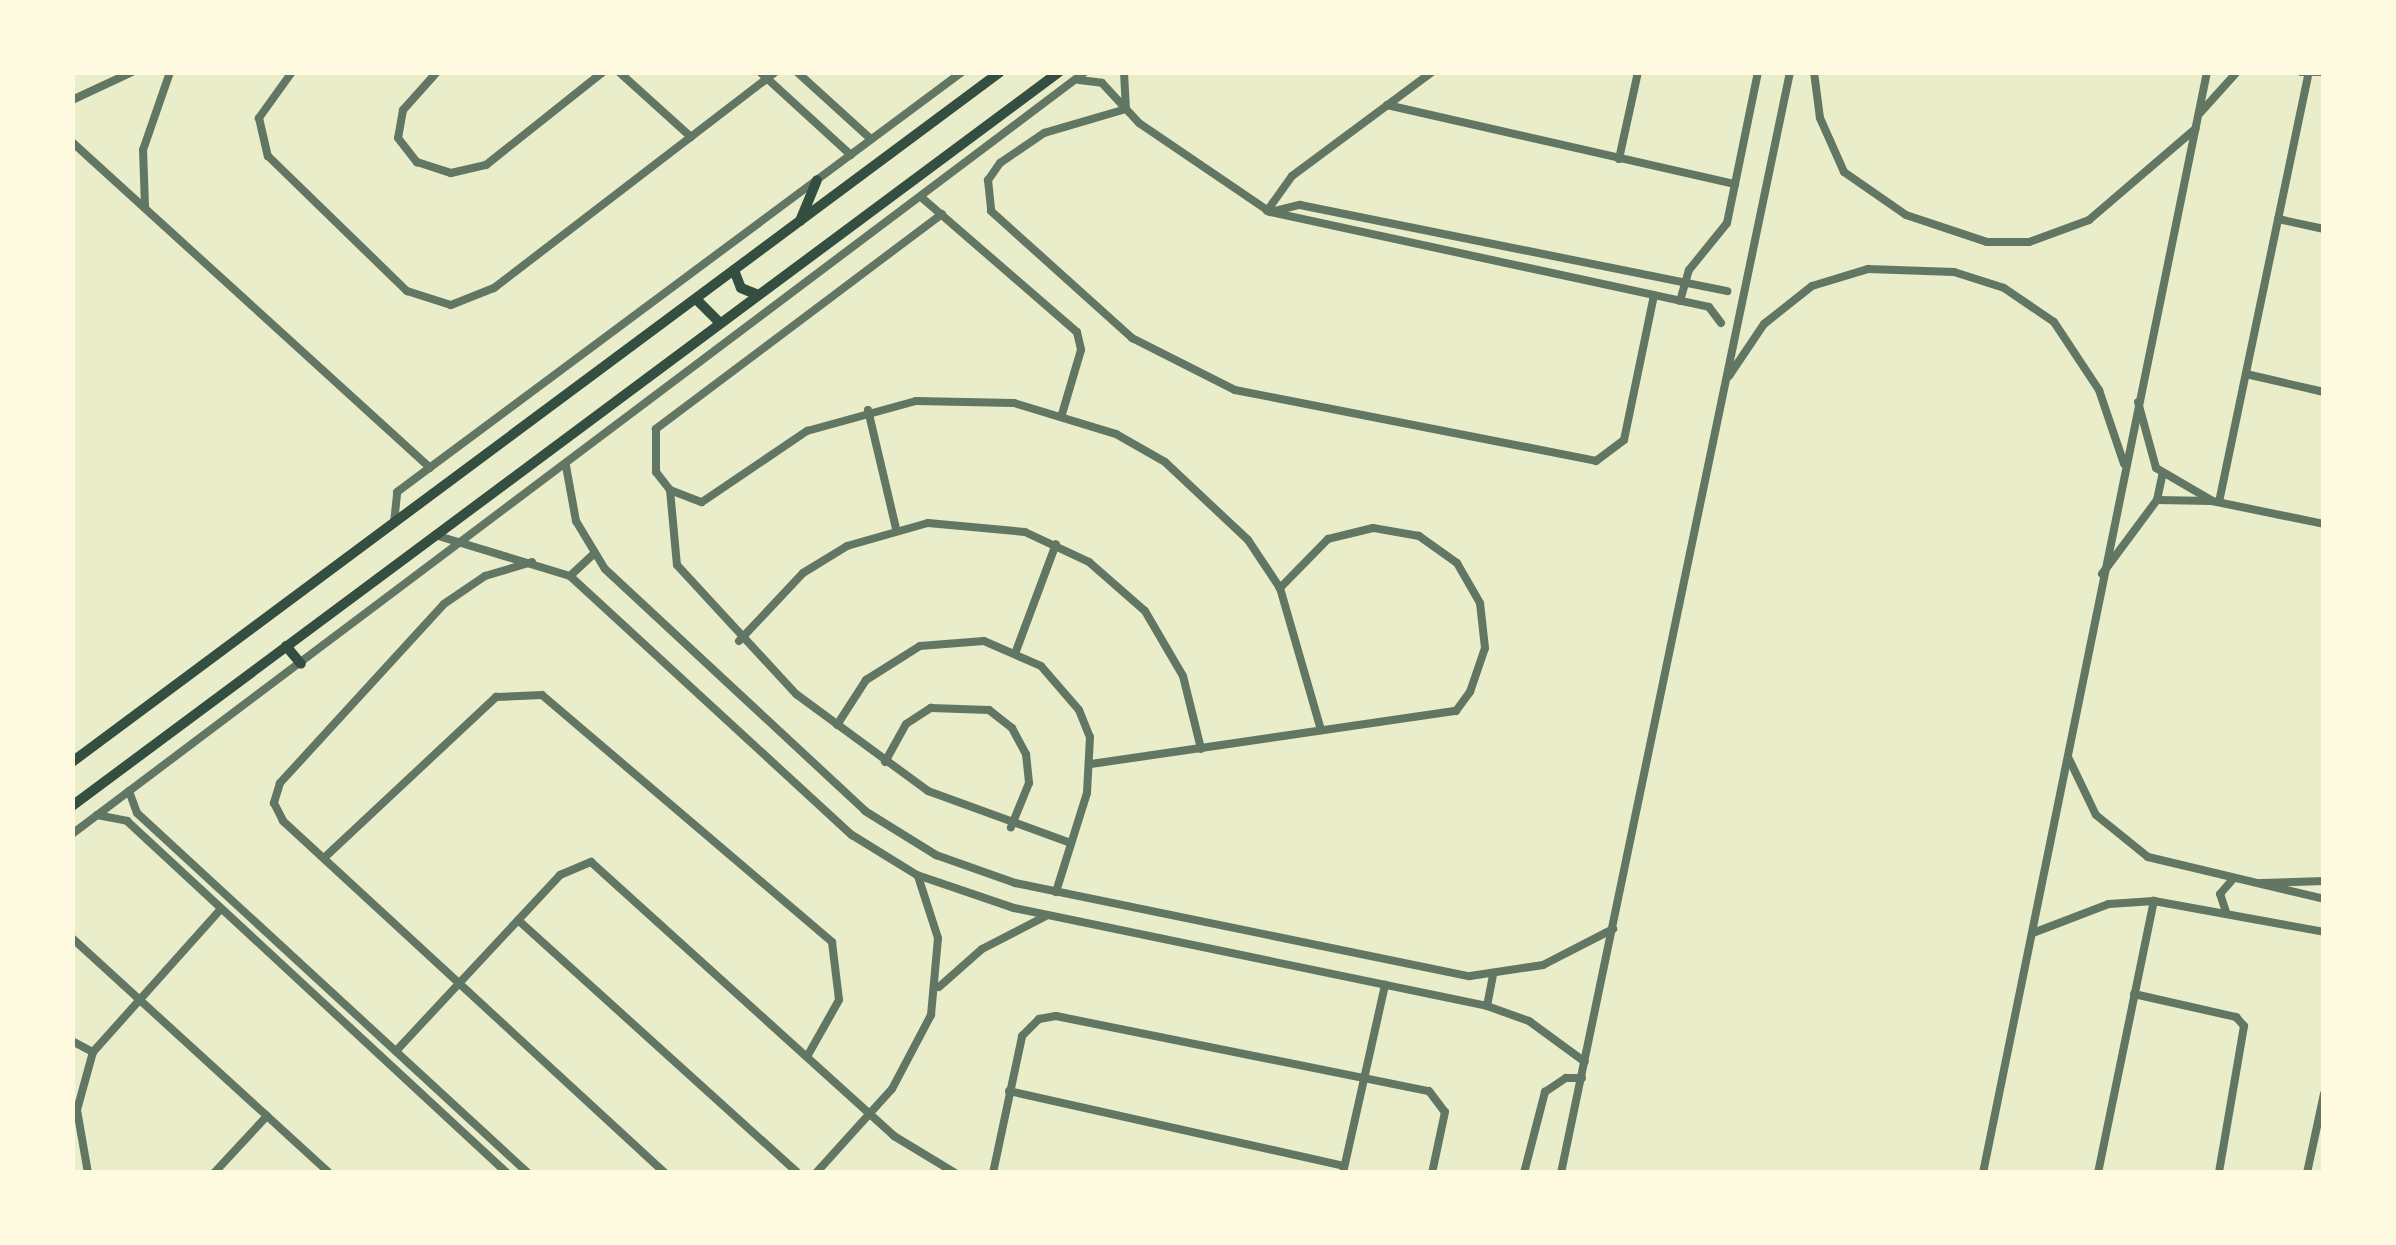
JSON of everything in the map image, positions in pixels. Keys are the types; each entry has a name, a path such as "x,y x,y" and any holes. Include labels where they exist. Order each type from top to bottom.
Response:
{"main road":[{"path":"72,762 1000,72"},
{"path":"72,806 1059,72"},
{"path":"799,221 817,179"},
{"path":"809,257 821,271"},
{"path":"734,270 740,288 758,295"},
{"path":"696,299 721,323"},
{"path":"286,646 301,664"}],"street":[{"path":"72,100 132,72"},
{"path":"145,208 142,150 170,72"},
{"path":"292,72 260,118 268,156 428,302 474,300 494,288 768,74 851,154"},
{"path":"437,72 403,110 398,137 417,162 451,173 486,165 603,72"},
{"path":"619,72 691,137"},
{"path":"797,72 871,139"},
{"path":"394,524 397,492 962,72"},
{"path":"72,834 1085,72"},
{"path":"1124,72 1126,109"},
{"path":"1268,212 1292,176 1432,72"},
{"path":"1619,158 1638,72"},
{"path":"1680,301 1683,287 1727,223 1758,72"},
{"path":"1561,1173 1790,72"},
{"path":"1814,72 1820,118 1844,172 1906,215 1987,242 2050,237 2089,220 2196,128"},
{"path":"1984,1171 2101,574 2207,72"},
{"path":"2198,114 2237,72"},
{"path":"2216,502 2278,219 2304,75 2323,72"},
{"path":"1072,82 1102,83 1126,109 1268,212 1709,307 1721,323"},
{"path":"1387,105 1735,184"},
{"path":"1126,109 1060,127 1013,152 988,180 991,211 1132,338 1235,390 1596,461 1624,440 1654,296"},
{"path":"72,142 430,468"},
{"path":"922,197 1078,332 1081,350 1063,413"},
{"path":"1268,212 1300,205 1683,287 1727,291"},
{"path":"941,214 656,429 656,472 670,490 702,502 778,445 868,410 965,398 1063,413 1116,434 1180,474 1248,540 1280,588 1321,730"},
{"path":"2278,219 2324,229"},
{"path":"1725,383 1764,324 1812,286 1882,267 1954,272 2004,288 2054,322 2099,390 2125,466"},
{"path":"2246,374 2324,392"},
{"path":"2101,574 2157,500 2162,476 2138,402"},
{"path":"868,410 896,528"},
{"path":"566,465 570,502 594,554 865,811 936,855 1056,892 1493,976 1543,964 1613,929"},
{"path":"2162,476 2216,502"},
{"path":"670,490 677,565 739,641 837,725 928,791 1011,827 1068,842"},
{"path":"2157,500 2216,502 2324,524"},
{"path":"739,641 803,573 896,528 993,525 1055,544 1119,584 1167,642 1201,749"},
{"path":"1090,764 1456,710 1485,649 1480,603 1439,548 1373,528 1309,552 1280,588"},
{"path":"435,535 540,562 569,576 840,825 917,875 1048,915 1487,1006 1529,1021 1585,1062"},
{"path":"1016,651 1055,544"},
{"path":"569,576 594,554"},
{"path":"540,562 497,570 453,596 280,783 279,816 665,1173"},
{"path":"837,725 866,680 920,646 984,641 1016,651 1071,698 1090,737 1090,764 1056,892"},
{"path":"323,858 496,697 542,695 832,941 839,1000 808,1055"},
{"path":"885,762 907,724 931,708 960,703 989,710 1012,728 1026,754 1029,783 1011,827"},
{"path":"2068,756 2079,787 2120,839 2148,857 2324,898"},
{"path":"130,789 133,809 528,1173"},
{"path":"96,816 127,820 507,1173"},
{"path":"395,1051 569,867 602,865 924,1160 955,1173"},
{"path":"816,1173 871,1113 915,1052 938,988 935,922 917,875"},
{"path":"2257,885 2288,877 2324,880"},
{"path":"2226,913 2220,894 2234,880"},
{"path":"2032,934 2069,915 2154,901 2324,932"},
{"path":"2098,1173 2154,901"},
{"path":"88,1173 77,1110 93,1052 220,910"},
{"path":"938,988 982,949 1048,915"},
{"path":"518,920 798,1173"},
{"path":"72,938 144,996 329,1173"},
{"path":"304,988 315,976"},
{"path":"1487,1006 1493,976"},
{"path":"1009,1091 1344,1169 1385,985"},
{"path":"2134,994 2236,1017 2244,1026 2219,1173"},
{"path":"993,1173 1025,1030 1056,1016 1364,1078 1440,1100 1432,1173"},
{"path":"72,1041 93,1052"},
{"path":"1524,1173 1545,1092 1582,1078"},
{"path":"2307,1173 2324,1094"},
{"path":"434,1106 444,1095"},
{"path":"214,1173 267,1116"}]}
